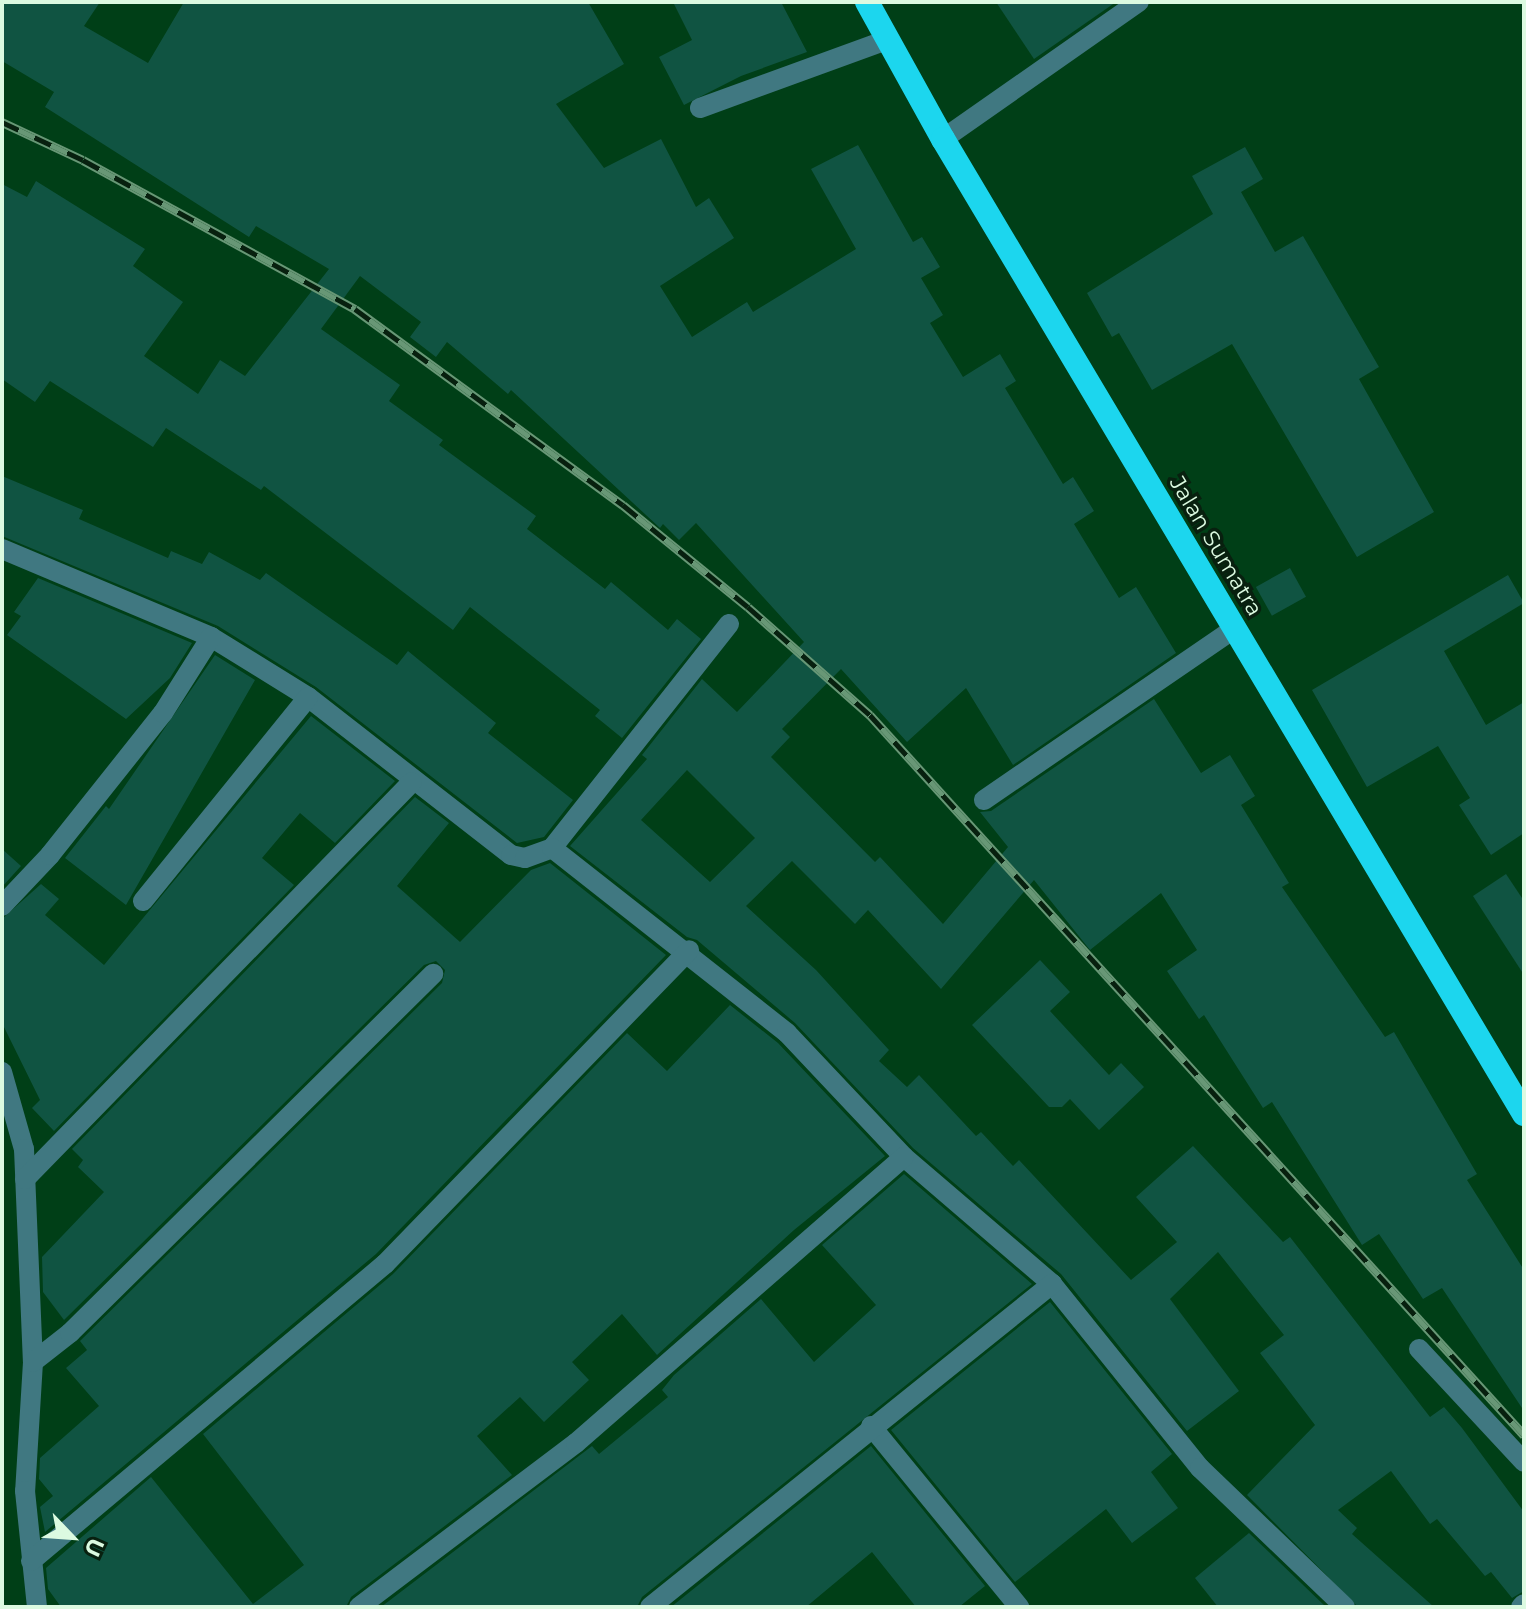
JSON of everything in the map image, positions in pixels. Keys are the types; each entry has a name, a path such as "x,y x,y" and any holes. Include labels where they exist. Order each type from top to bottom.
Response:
{"highway":[{"name":"Jalan Sumatra","path":"867,2 943,139 1524,1114"}],"street":[{"path":"943,139 1139,2"},
{"path":"700,108 887,40"},
{"path":"2,549 211,637 308,697 412,782 511,855 525,858 552,848 729,624"},
{"path":"984,800 1235,628"},
{"path":"2,906 50,855 163,713 211,637"},
{"path":"143,901 308,697"},
{"path":"25,1179 412,782"},
{"path":"552,848 606,894 689,950 787,1033 904,1157 1052,1284 1200,1468 1345,1607"},
{"path":"31,1561 385,1264 689,950"},
{"path":"33,1362 70,1333 433,974"},
{"path":"2,1072 24,1149 33,1362 25,1491 37,1607"},
{"path":"359,1607 576,1443 904,1157"},
{"path":"650,1607 871,1426 1052,1284"},
{"path":"1419,1349 1524,1462"},
{"path":"871,1426 1019,1607"}],"building":[{"path":"2,2 100,2 84,26 148,63 184,2 588,2 624,64 556,104 604,168 661,139 696,207 709,198 734,238 660,286 692,337 747,302 753,312 856,249 811,169 858,145 913,242 922,237 940,267 921,278 943,315 930,323 963,377 1000,354 1016,381 1005,388 1063,484 1073,477 1094,511 1074,524 1119,598 1136,587 1176,653 1013,765 966,688 907,742 841,669 782,729 790,737 771,757 875,862 880,857 943,924 1008,847 980,812 991,811 1154,699 1201,773 1230,755 1255,796 1241,805 1289,883 1282,887 1385,1037 1394,1032 1477,1174 1467,1180 1524,1270 1524,1411 1442,1288 1423,1299 1379,1234 1362,1245 1272,1102 1263,1108 1204,1015 1199,1019 1167,971 1197,950 1161,893 1090,950 1034,880 941,989 868,910 855,924 792,861 746,906 816,970 889,1050 879,1061 907,1087 919,1075 976,1136 981,1132 1013,1166 1019,1160 1131,1280 1177,1242 1136,1197 1193,1146 1283,1242 1290,1237 1430,1417 1444,1407 1462,1428 1524,1512 1524,1591 1512,1598 1491,1572 1485,1576 1437,1519 1430,1524 1391,1471 1338,1510 1357,1528 1352,1534 1434,1607 1358,1607 1247,1495 1315,1425 1260,1353 1284,1335 1218,1252 1170,1299 1239,1391 1187,1431 1061,1274 913,1148 795,1023 697,940 687,937 570,846 647,759 642,755 702,679 737,712 804,642 696,523 679,540 663,524 660,528 511,390 508,394 447,342 436,357 410,337 421,322 360,276 321,329 400,385 389,401 443,440 439,445 536,516 527,529 605,589 611,582 668,630 677,619 701,639 622,738 595,716 600,710 470,607 453,630 264,486 261,490 166,428 153,447 50,381 35,402 2,379 2,184 27,197 36,181 145,249 133,266 183,302 144,356 198,394 220,360 245,376 329,269 256,226 249,237 45,107 54,92 2,61","holes":["687,770 755,838 710,882 641,820"]},
{"path":"673,2 781,2 807,52 741,76 684,105 659,57 692,40"},
{"path":"996,2 1116,2 1034,59"},
{"path":"1245,147 1263,179 1241,192 1275,252 1303,236 1379,367 1359,379 1434,512 1357,557 1232,344 1152,390 1119,333 1112,337 1087,293 1213,214 1192,176"},
{"path":"2,476 83,510 79,519 168,558 171,551 202,564 209,552 260,580 266,573 397,665 408,651 496,723 488,733 573,800 544,837 517,843 316,687 218,626 2,536"},
{"path":"1290,568 1306,597 1272,616 1256,587"},
{"path":"1508,575 1524,603 1444,651 1486,725 1524,702 1524,833 1491,855 1459,805 1470,798 1438,746 1367,787 1312,690"},
{"path":"38,578 192,643 170,678 126,719 7,635 21,616 14,612"},
{"path":"215,655 255,680 126,905 65,858 106,806 109,809"},
{"path":"311,716 395,781 335,843 300,813 262,858 294,885 54,1131 32,1108 40,1100 2,1023 2,919 41,884 59,899 45,915 104,965"},
{"path":"415,797 449,823 397,886 460,942 531,870 550,863 666,955 376,1254 45,1532 40,1507 53,1496 39,1479 40,1458 99,1406 66,1368 87,1350 80,1341 442,983 445,970 436,961 424,965 64,1320 43,1292 42,1257 104,1192 78,1167 83,1160 72,1149"},
{"path":"2,849 21,866 2,887"},
{"path":"1506,874 1524,901 1524,975 1473,896"},
{"path":"1040,960 1070,992 1050,1011 1109,1075 1121,1063 1144,1087 1099,1130 1070,1099 1062,1107 1049,1107 972,1025"},
{"path":"730,1005 778,1043 885,1156 794,1230 657,1355 622,1314 572,1362 589,1380 544,1422 520,1397 477,1436 512,1475 351,1597 346,1607 61,1607 48,1589 46,1568 151,1477 253,1604 304,1565 203,1434 393,1274 627,1033 667,1071"},
{"path":"904,1174 1032,1284 642,1597 637,1607 381,1607 592,1446 599,1454 668,1397 662,1390 674,1375 761,1299 814,1362 876,1305 822,1245"},
{"path":"1050,1302 1172,1454 1151,1472 1178,1508 1132,1543 1106,1509 1015,1582 891,1430"},
{"path":"871,1446 985,1586 959,1607 916,1607 872,1552 806,1607 671,1607"},
{"path":"1249,1533 1326,1607 1218,1607 1195,1578"}],"railway":[{"path":"2,122 83,160 355,309 623,505 748,607 870,715 1524,1435"}]}
